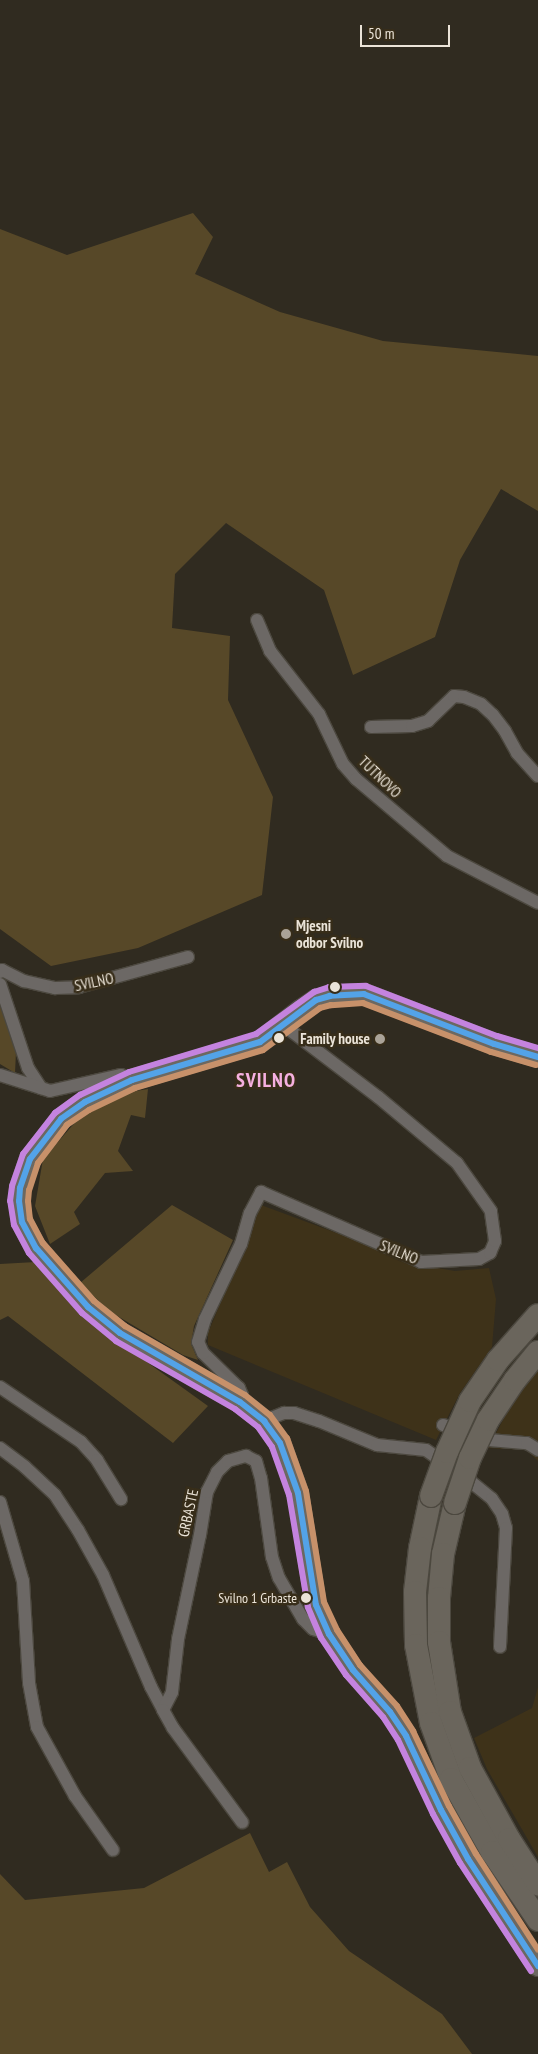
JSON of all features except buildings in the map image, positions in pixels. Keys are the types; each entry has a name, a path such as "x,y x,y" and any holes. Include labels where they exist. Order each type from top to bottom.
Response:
{"highway":[{"path":"538,1315 498,1360 470,1401 447,1452 431,1496 420,1548 415,1592 416,1646 431,1723 451,1779 492,1852 538,1920"},
{"path":"538,1352 515,1380 488,1420 470,1458 455,1504 443,1554 439,1598 439,1642 450,1712 470,1768 509,1839 538,1884"}],"main road":[{"name":"SVILNO","path":"538,1057 494,1044 364,994 337,995 316,1000 266,1038 245,1048 132,1080 86,1102 61,1119 42,1142 30,1159 20,1188 22,1222 36,1248 88,1307 120,1333 240,1402 264,1421 280,1443 292,1469 298,1493 316,1605 329,1634 353,1670 390,1712 406,1736 441,1810 468,1859 538,1966"}],"street":[{"name":"TUTNOVO","path":"257,620 270,651 319,714 343,764 356,779 447,856 538,903"},
{"path":"371,727 412,726 428,720 454,696 464,697 481,704 493,714 517,753 538,776"},
{"name":"SVILNO","path":"0,972 2,970 24,981 55,988 79,987 188,957"},
{"path":"0,984 28,1068 41,1088"},
{"name":"SVILNO","path":"240,1402 242,1395 239,1388 203,1354 198,1342 205,1319 241,1244 250,1213 261,1192 421,1262 479,1259 490,1253 495,1241 491,1211 457,1163 378,1097 282,1024"},
{"name":"SVILNO","path":"0,1075 50,1091 121,1075 132,1080"},
{"path":"0,1387 81,1442 97,1460 121,1498"},
{"path":"264,1421 284,1413 294,1413 319,1421 377,1445 426,1450 492,1499 502,1514 506,1528 500,1647"},
{"path":"443,1424 489,1440 527,1443 538,1450"},
{"path":"0,1448 25,1467 55,1495 78,1530 104,1575 151,1687 173,1728 242,1822"},
{"name":"GRBASTE","path":"163,1710 172,1692 178,1639 200,1535 206,1492 217,1472 228,1462 246,1456 256,1462 261,1478 272,1557 279,1578 303,1619 314,1629 329,1634"},
{"path":"0,1502 23,1581 29,1683 37,1727 75,1796 113,1850"}],"shaded area":[{"path":"193,213 213,237 195,274 280,312 383,341 538,356 538,511 501,489 460,560 435,637 353,675 324,590 226,523 175,574 172,628 230,636 228,700 273,797 262,895 138,948 51,966 0,929 0,229 67,255"},
{"path":"0,1004 16,1052 15,1073 0,1064"},
{"path":"148,1089 145,1118 131,1115 118,1151 133,1171 105,1173 74,1212 80,1224 50,1244 35,1206 43,1159 78,1119 130,1092"},
{"path":"172,1205 233,1240 194,1326 191,1344 198,1360 183,1355 109,1311 80,1283"},
{"path":"261,1205 369,1245 414,1264 455,1271 489,1268 496,1299 492,1347 460,1393 436,1440 208,1345 208,1333"},
{"path":"36,1262 80,1314 208,1406 173,1443 8,1316 0,1320 0,1264"},
{"path":"538,1370 538,1461 526,1450 488,1448 510,1407"},
{"path":"538,1687 538,1857 487,1769 474,1738 532,1708"},
{"path":"250,1833 269,1872 287,1862 310,1907 349,1951 442,2014 472,2054 0,2054 0,1874 25,1900 144,1888"}],"transit line":[{"path":"531,1971 460,1863 433,1814 398,1740 383,1717 346,1675 321,1638 308,1607 289,1495 272,1447 258,1427 235,1409 116,1341 82,1313 29,1253 14,1225 10,1201 12,1186 23,1154 55,1113 80,1095 129,1072 256,1034 314,992 329,987 366,986 497,1036 538,1048"},
{"path":"538,1057 494,1044 364,994 330,996 316,1000 260,1042 132,1080 85,1102 61,1119 30,1159 20,1188 19,1201 22,1222 36,1248 88,1307 120,1333 240,1402 264,1421 280,1443 298,1493 316,1605 329,1634 353,1670 390,1712 406,1736 441,1810 468,1859 538,1966"},
{"path":"536,1065 491,1052 363,1003 331,1005 320,1008 263,1050 135,1088 89,1110 67,1125 38,1163 29,1190 28,1201 30,1219 43,1243 94,1301 125,1326 245,1395 270,1415 287,1438 306,1491 324,1602 337,1630 360,1665 397,1706 413,1731 449,1806 476,1854 538,1950"}],"place":[{"name":"Mjesni odbor Svilno","path":"286,934"},
{"name":"Family house","path":"380,1039"},
{"name":"Svilno 1 Grbaste","path":"306,1598"}],"district":[{"name":"SVILNO","path":"266,1080"}]}
